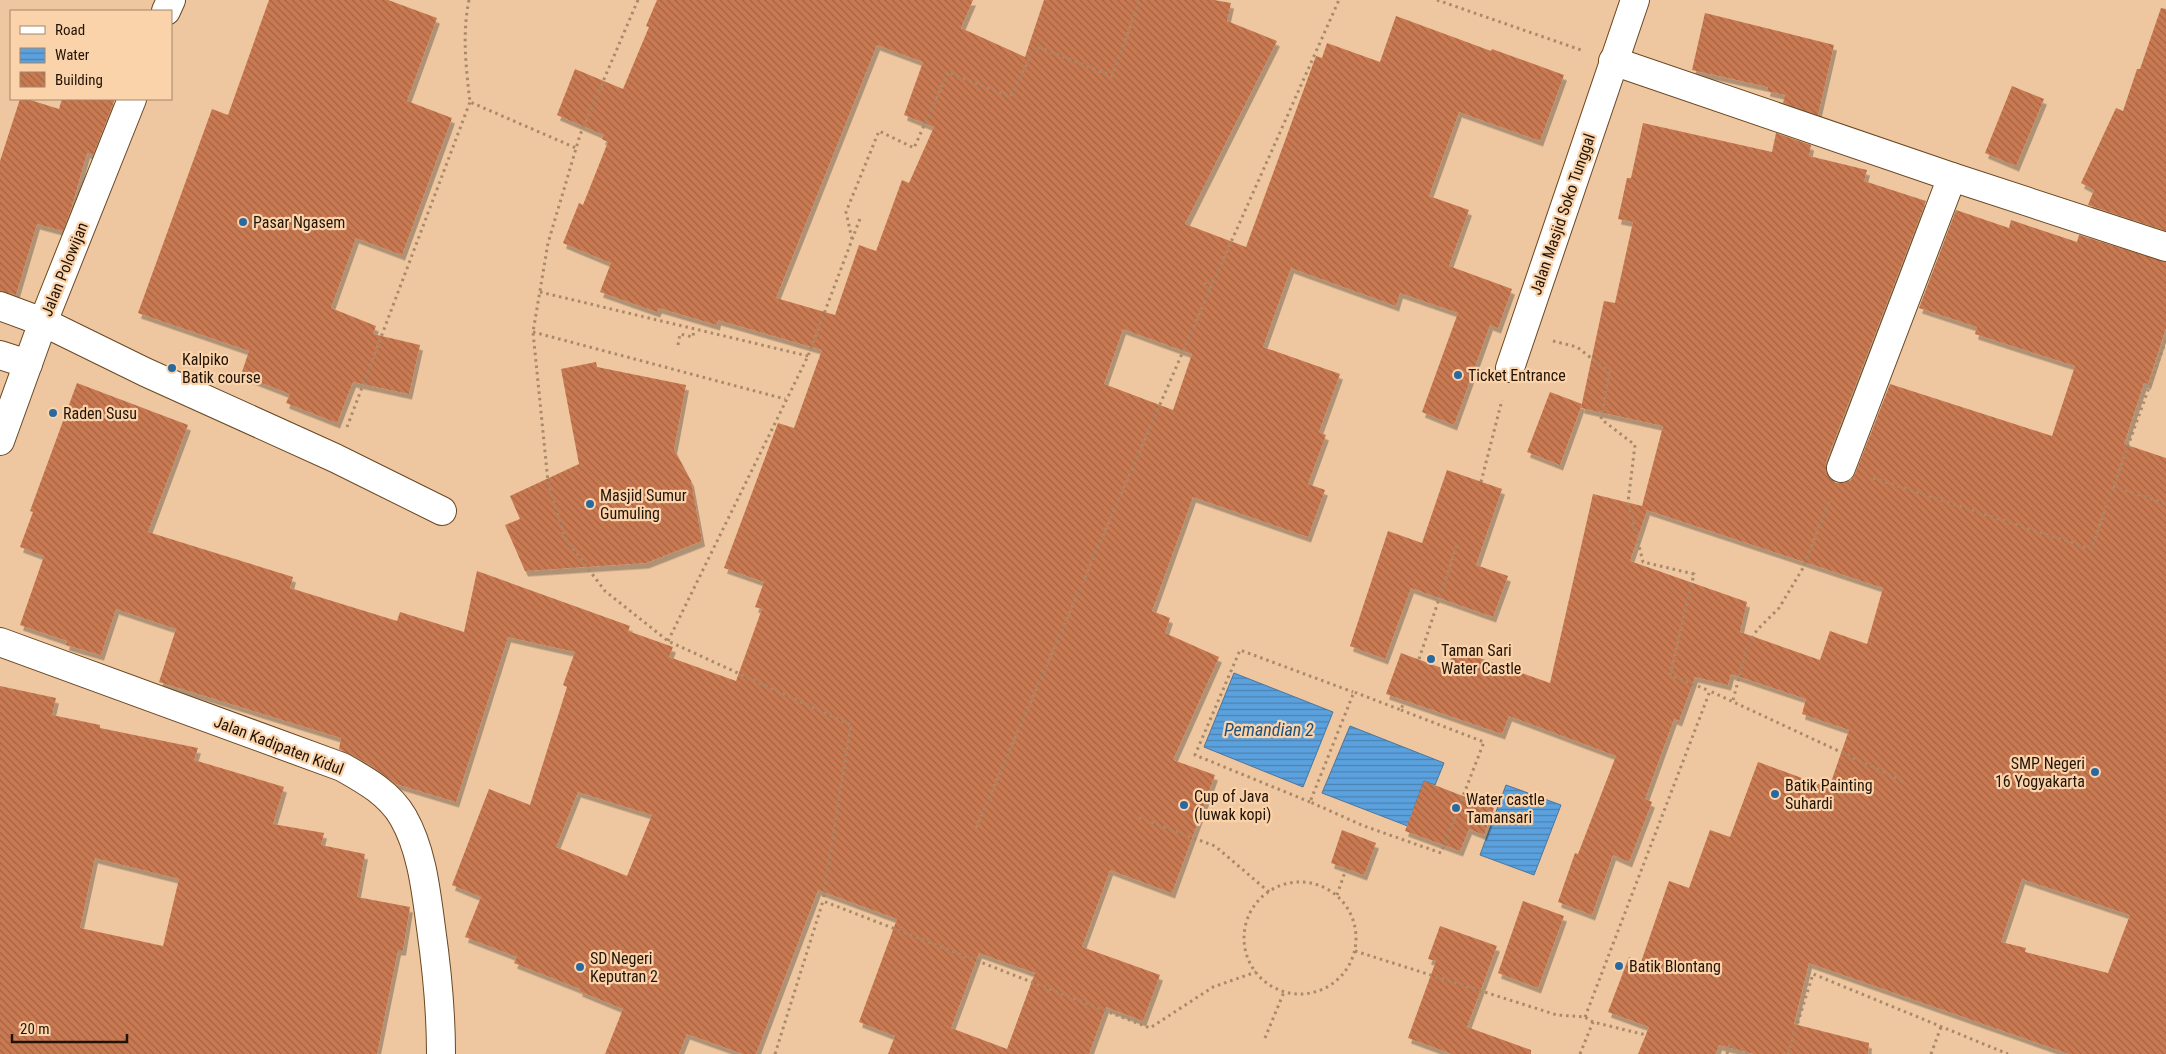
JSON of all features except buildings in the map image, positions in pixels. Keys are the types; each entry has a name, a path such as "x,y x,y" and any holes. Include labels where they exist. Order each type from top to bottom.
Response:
{"street":[{"name":"Jalan Masjid Soko Tunggal","path":"1510,368 1635,0"},
{"path":"1613,61 1952,177 2166,246"},
{"name":"Jalan Polowijan","path":"0,441 43,322 132,100"},
{"path":"1842,468 1952,177"},
{"path":"0,306 43,322 145,372 336,458 442,511"},
{"path":"0,355 28,364"},
{"name":"Jalan Kadipaten Kidul","path":"0,642 342,767 366,780 388,797 403,817 414,843 426,887 437,970 441,1019 441,1054"}],"path":[{"path":"336,458 470,102 465,53 466,12 469,0"},
{"path":"638,0 576,148 548,243 533,332 548,482 565,538 604,591 668,641 851,724 823,901 775,1054"},
{"path":"852,239 846,212 879,130 914,148 948,72 1010,97 1036,46 1112,76 1140,0"},
{"path":"976,828 1211,287 1339,0"},
{"path":"1437,0 1613,61"},
{"path":"470,102 576,148"},
{"path":"668,641 808,356 861,216"},
{"path":"1204,283 1211,287"},
{"path":"540,292 808,356"},
{"path":"678,345 680,334 693,337 694,329"},
{"path":"533,332 785,400"},
{"path":"1522,333 1577,347 1609,372 1601,419 1635,445 1628,502 1643,562 1694,574 1670,675 1733,700 1904,781"},
{"path":"1733,700 1748,644 1757,630 1779,608 1802,568 1842,468 2091,549 2166,340"},
{"path":"1482,482 1510,368"},
{"path":"2113,486 2166,504"},
{"path":"1419,659 1458,542"},
{"path":"1240,650 1401,710 1484,742 1441,853 1364,826 1195,755 1240,650"},
{"path":"1585,1017 1710,691"},
{"path":"1310,802 1354,692"},
{"path":"1401,710 1404,701"},
{"path":"1139,818 1215,846 1268,892"},
{"path":"1337,895 1346,869"},
{"path":"1308,882 1319,885 1337,895 1349,911 1353,921 1356,941 1355,951 1346,970 1332,984 1314,993 1294,994 1284,992 1268,984 1256,972 1246,952 1245,929 1253,908 1268,892 1287,883 1308,882"},
{"path":"823,901 1150,1028 1213,987 1256,972"},
{"path":"1355,951 1557,1015 1585,1017 1593,1022 1646,1034"},
{"path":"1788,1054 1813,974 2008,1054"},
{"path":"1265,1038 1284,992"},
{"path":"1580,1054 1593,1022"},
{"path":"1931,1054 1942,1027"},
{"path":"1727,1054 1729,1046 1750,1054"}],"water":[{"name":"Pemandian 2","path":"1234,673 1333,712 1303,787 1204,747"},
{"name":"Pemandian 2","path":"1350,726 1444,763 1435,785 1424,781 1414,808 1418,830 1322,793"},
{"path":"1506,785 1561,805 1534,875 1480,855"}],"place":[{"name":"Pasar Ngasem","path":"243,222"},
{"name":"Kalpiko Batik course","path":"172,368"},
{"name":"Ticket Entrance","path":"1458,375"},
{"name":"Raden Susu","path":"53,413"},
{"name":"Masjid Sumur Gumuling","path":"590,504"},
{"name":"Taman Sari Water Castle","path":"1431,659"},
{"name":"SMP Negeri 16 Yogyakarta","path":"2095,772"},
{"name":"Batik Painting Suhardi","path":"1775,794"},
{"name":"Cup of Java (luwak kopi)","path":"1184,805"},
{"name":"Water castle Tamansari","path":"1456,808"},
{"name":"Batik Blontang","path":"1619,966"},
{"name":"SD Negeri Keputran 2","path":"580,967"}]}
